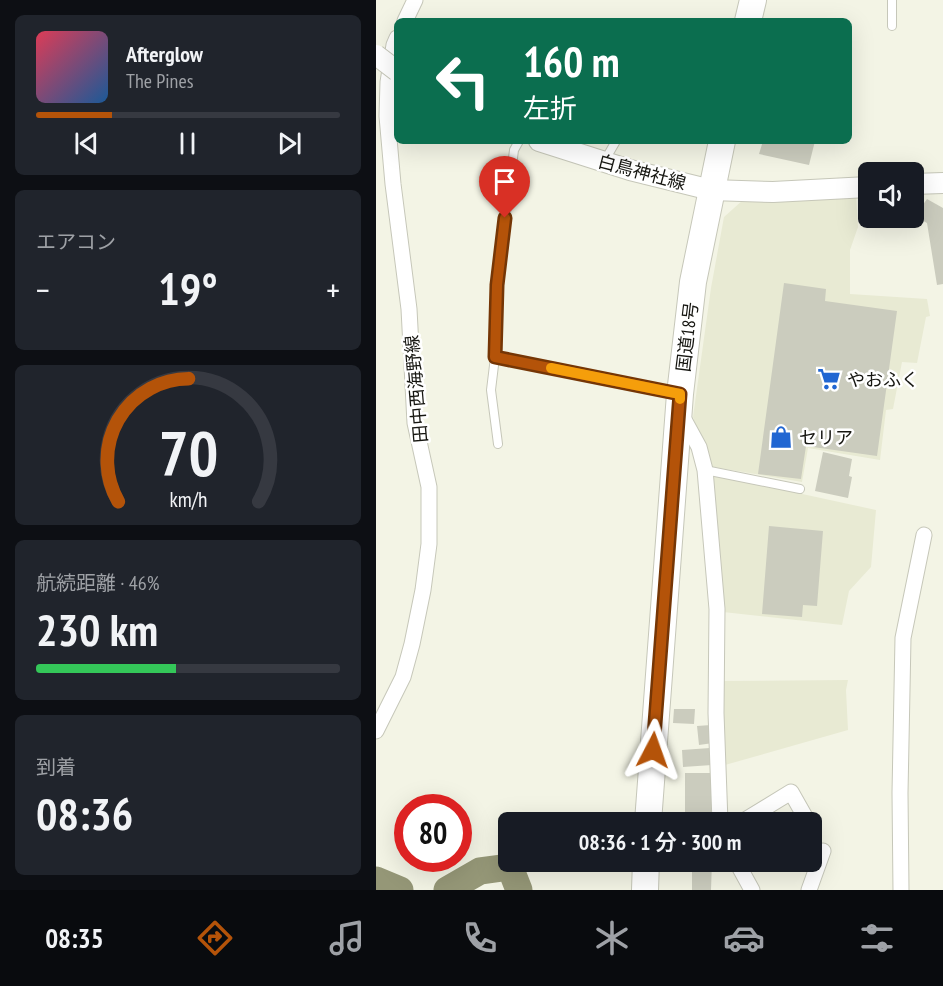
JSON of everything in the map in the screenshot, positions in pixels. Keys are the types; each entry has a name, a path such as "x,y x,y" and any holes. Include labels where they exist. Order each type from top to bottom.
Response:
{"highway":[{"path":"749,18 753,0"},
{"name":"国道18号","path":"649,812 679,401 693,282 721,144"},
{"path":"645,890 646,872"}],"street":[{"path":"406,18 415,0"},
{"name":"田中西海野線","path":"376,731 403,677 423,590 429,544 429,487 415,423 409,309 387,116 388,82 394,45"},
{"path":"376,55 394,69"},
{"name":"白鳥神社線","path":"548,144 630,170 711,190 773,192 858,188"},
{"path":"924,184 943,183"},
{"path":"679,401 699,447 705,470 717,609 716,713 720,812"},
{"path":"901,890 903,638 924,535"},
{"path":"758,812 791,792 803,812"},
{"path":"809,890 823,851"},
{"path":"742,872 752,890"}],"lane":[{"path":"892,0 892,26"},
{"path":"498,444 491,390 495,357 497,285 514,150 517,144"},
{"path":"604,162 614,144"},
{"path":"495,357 679,401"},
{"path":"705,470 800,489"}],"shaded area":[{"path":"856,195 858,227 850,250 850,294 927,299 930,316 926,317 917,363 902,362 893,409 886,410 880,460 808,448 802,482 708,466 693,417 711,288 724,217 743,200"},
{"path":"710,474 876,510 871,567 849,591 842,625 723,612"},
{"path":"848,680 846,690 848,730 725,765 720,681"}],"building":[{"path":"762,144 814,144 809,165 759,154"},
{"path":"927,199 943,208 943,284 937,285 927,223 924,221 924,203"},
{"name":"やおふく","path":"784,283 826,289 825,301 897,311 877,456 806,446 801,479 758,474"},
{"path":"823,452 852,459 849,476 852,477 848,498 815,491"},
{"path":"769,526 823,531 817,606 803,605 802,617 762,614"},
{"path":"674,709 695,709 694,724 673,723"},
{"path":"711,725 713,743 699,745 697,726"},
{"path":"710,748 712,765 683,767 682,750"},
{"path":"685,773 711,773 711,812 685,812"},
{"path":"692,872 712,872 711,890 692,890"}],"waterway":[{"path":"447,890 480,871 510,867 519,890"},
{"path":"376,880 400,890"}],"slow traffic":[{"path":"551,368 680,394 680,399"}],"place":[{"name":"やおふく","path":"829,379"},
{"name":"セリア","path":"781,437"}],"route":[{"path":"505,218 497,285 495,357 680,394 653,750"}]}
